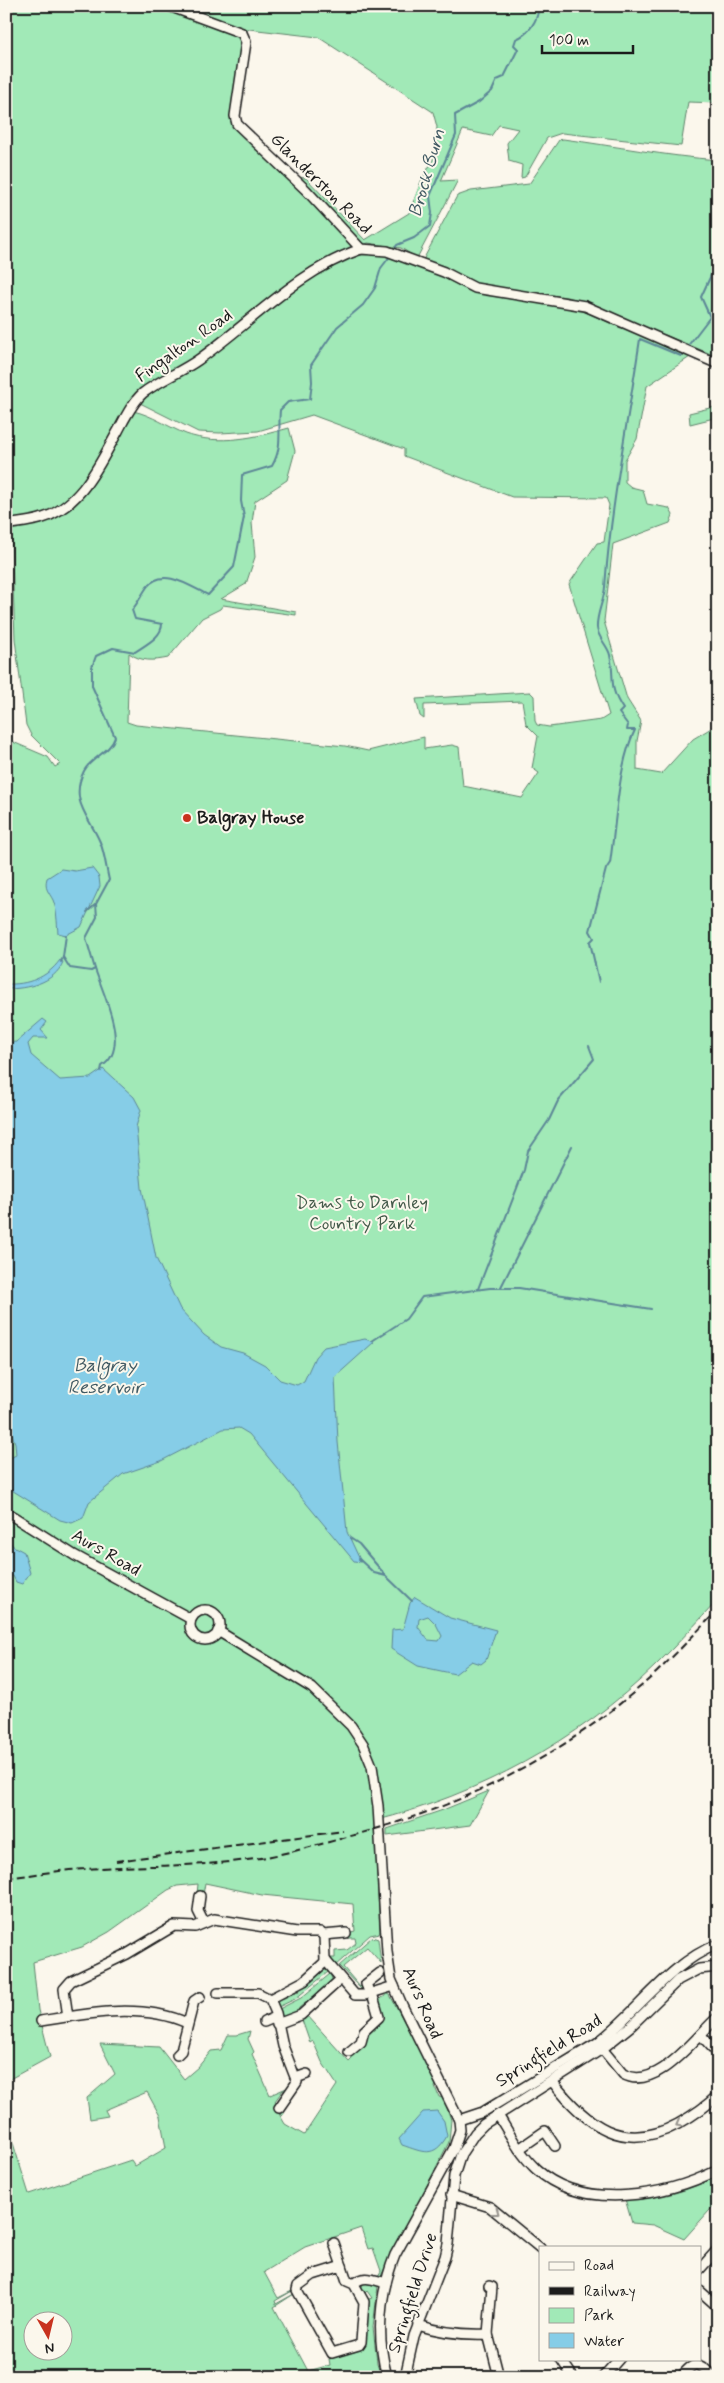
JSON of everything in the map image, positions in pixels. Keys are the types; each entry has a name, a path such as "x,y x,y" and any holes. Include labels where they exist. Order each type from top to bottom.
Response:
{"street":[{"name":"Glanderston Road","path":"169,6 242,34 245,37 246,42 235,116 237,124 300,184 361,249 387,251 444,272 475,288 585,306 718,364"},
{"name":"Fingalton Road","path":"6,525 39,520 51,515 76,498 100,463 135,402 143,393 197,360 304,277 345,255 361,249"},
{"name":"Aurs Road","path":"6,1512 74,1555 192,1619"},
{"path":"202,1611 211,1612 218,1618 218,1631 211,1638 201,1640 193,1634 191,1629 192,1619 202,1611"},
{"name":"Aurs Road","path":"218,1631 312,1688 351,1726 363,1744 372,1766 378,1801 387,1952 394,1986 459,2120"},
{"path":"200,1896 198,1911 204,1923"},
{"path":"68,2017 64,1989 71,1981 127,1954 174,1926 195,1927 214,1919 297,1932 317,1932 323,1935 346,1933"},
{"path":"323,1935 326,1961 355,1995 359,1997 394,1986"},
{"name":"Springfield Road","path":"459,2120 483,2112 600,2046 611,2032 682,1963 718,1944"},
{"path":"270,1999 304,1981 326,1961"},
{"path":"718,1967 699,1969 678,1980 632,2025 600,2046 623,2074 628,2077 643,2079 659,2072 718,2017"},
{"path":"349,2052 361,2042 364,2031 379,2017 366,1984 380,1973"},
{"path":"264,2022 301,2014 341,1979"},
{"path":"218,1993 258,1992 270,1999 277,2020 282,2046 296,2078 295,2086 279,2108"},
{"path":"177,2055 181,2051 194,2001 200,1997"},
{"path":"41,2021 121,2011 170,2016 187,2023"},
{"path":"701,2034 718,2054"},
{"name":"Springfield Drive","path":"405,2377 408,2358 418,2325 446,2250 455,2170 467,2143 484,2124 552,2081 600,2046"},
{"path":"296,2078 307,2074"},
{"path":"552,2081 570,2104 593,2124 606,2131 633,2137 654,2136 666,2131 695,2114 718,2095"},
{"path":"498,2115 519,2148 535,2168 567,2189 581,2192 629,2195 651,2193 683,2186 718,2170"},
{"path":"387,2377 380,2331 386,2283 396,2255 454,2148 460,2130 459,2120"},
{"path":"519,2148 543,2128 555,2146"},
{"path":"451,2196 490,2207 539,2247"},
{"path":"334,2243 342,2266 347,2281 354,2284 364,2302 361,2342 358,2345 332,2353 297,2290 300,2283 312,2276 342,2266"},
{"path":"702,2267 718,2249"},
{"path":"354,2284 363,2278 386,2283"},
{"path":"488,2286 492,2287 488,2334 499,2377"},
{"path":"702,2293 718,2307"},
{"path":"418,2325 439,2332 464,2335 488,2334"},
{"path":"563,2360 573,2377"},
{"path":"604,2377 618,2360"},
{"path":"681,2377 691,2365 696,2364 703,2366 714,2377"}],"green space":[{"path":"6,6 162,6 239,36 243,41 232,117 291,177 306,178 365,240 409,213 422,179 433,160 437,127 433,112 318,37 249,29 245,32 179,6 718,6 718,103 688,102 681,146 562,133 547,138 525,177 521,178 522,165 509,161 507,143 518,129 499,125 491,136 463,130 441,181 458,180 417,258 401,248 368,243 311,267 221,339 134,399 81,488 68,499 53,510 6,521"},
{"name":"Dams to Darnley Country Park","path":"559,140 718,160 718,357 665,335 661,344 690,357 647,386 637,439 625,460 625,482 631,487 643,490 647,504 669,508 673,515 670,523 613,544 604,621 627,699 641,721 637,741 637,770 661,774 693,739 718,724 718,1600 663,1658 625,1693 560,1741 525,1762 451,1796 413,1810 374,1821 380,1933 370,1935 335,1966 330,1958 335,1958 335,1951 347,1950 356,1943 355,1938 329,1938 355,1931 353,1904 262,1895 205,1883 203,1895 197,1894 198,1884 177,1886 168,1890 109,1932 82,1947 33,1962 38,2010 50,2057 6,2081 6,739 48,757 55,767 60,764 31,735 26,725 15,639 11,529 41,523 73,505 97,476 133,411 147,415 186,434 199,438 238,439 289,428 295,451 287,480 255,501 252,523 255,557 246,584 221,599 296,612 296,615 223,605 220,609 202,618 168,658 148,660 138,658 129,653 127,722 136,725 345,746 368,751 424,737 424,749 452,745 459,747 463,786 522,798 539,773 532,768 538,736 526,724 522,701 424,705 424,719 420,716 416,699 530,692 534,696 535,721 537,725 549,727 601,720 609,715 569,584 597,543 604,542 609,505 606,498 512,497 404,456 404,449 312,415 258,431 198,432 140,403 143,397 307,279 351,256 386,253 408,264 437,274 473,293 581,310 621,328 612,315 597,306 558,296 479,286 458,278 423,260 457,196 471,191 529,184"},
{"path":"718,406 718,417 690,424 689,413"},
{"path":"489,1791 470,1825 387,1836 387,1829 443,1810"},
{"path":"372,1937 378,1939 381,1963 367,1947 343,1967 360,1987 362,1985 365,1988 361,1989 339,1966"},
{"path":"326,1970 328,1972 295,1999 276,2008 278,1998 284,1998 299,1991 300,1987 320,1972"},
{"path":"330,1974 333,1981 299,2008 298,2013 281,2020 277,2010 301,1998"},
{"path":"386,1993 390,1995 437,2083 435,2087 439,2097 444,2098 451,2120 449,2142 381,2276 378,2276 381,2271 373,2248 368,2249 361,2228 305,2247 264,2272 278,2298 292,2291 275,2301 276,2304 294,2294 274,2307 308,2371 330,2365 329,2359 357,2351 366,2300 372,2298 367,2291 363,2295 361,2288 364,2283 378,2286 373,2327 377,2363 382,2377 6,2377 6,2121 29,2194 131,2160 135,2166 166,2148 160,2116 147,2092 105,2110 108,2116 90,2119 87,2098 115,2074 100,2044 159,2047 184,2079 198,2067 211,2051 221,2050 228,2035 237,2035 250,2031 248,2039 254,2052 252,2054 270,2095 289,2087 286,2092 283,2090 275,2101 285,2112 282,2116 278,2112 285,2124 304,2135 337,2085 322,2062 313,2041 310,2043 302,2020 307,2015 349,2062 352,2059 349,2055 377,2022 377,2000 386,1996"},
{"path":"718,2176 718,2201 684,2239 653,2225 632,2223 625,2199 661,2196 696,2186"}],"water":[{"path":"92,868 99,877 100,886 81,927 66,935 58,933 57,916 53,900 47,888 47,878 61,869 75,871"},
{"path":"60,960 63,962 59,969 47,980 22,988 6,989 6,984 29,982 43,976"},
{"name":"Balgray Reservoir","path":"43,1019 47,1022 41,1030 48,1038 33,1038 28,1044 31,1055 60,1080 90,1078 103,1069 134,1097 141,1110 136,1127 142,1188 156,1258 180,1309 204,1335 221,1347 243,1353 265,1365 280,1380 297,1385 304,1381 315,1357 324,1347 365,1339 374,1342 335,1377 338,1442 347,1532 361,1562 354,1561 249,1434 239,1428 223,1429 161,1461 123,1474 89,1502 83,1518 72,1523 60,1520 10,1489 6,1478 6,1460 16,1455 15,1443 6,1416 6,1043 16,1042"},
{"path":"6,1536 13,1546 24,1552 30,1573 22,1584 16,1582 13,1576 6,1575"},
{"path":"415,1597 450,1618 496,1630 486,1660 481,1664 472,1661 455,1674 418,1666 391,1649 392,1630 403,1629 410,1603","holes":["428,1616 436,1624 442,1636 439,1641 428,1640 418,1627 419,1619"]},
{"path":"437,2111 444,2121 447,2136 437,2148 427,2152 402,2145 399,2139 423,2112"}],"waterway":[{"name":"Brock Burn","path":"393,251 397,245 414,238 430,226 432,213 430,196 456,135 455,115 479,102 492,91 497,80 504,77 518,49 514,45 516,39 525,34 532,26 539,6"},
{"name":"Brock Burn","path":"61,962 63,957 70,968 91,971 95,969 86,938 97,917 96,904 109,880 102,847 82,808 79,791 80,782 87,766 109,747 115,737 92,686 92,667 96,656 113,648 135,652 156,637 162,624 135,619 132,610 147,587 154,581 161,578 177,580 208,595 234,567 244,517 241,501 242,475 272,466 278,452 280,410 288,402 310,399 311,365 337,327 363,305 375,288 381,268 391,255"},
{"path":"687,347 710,317 701,297 718,260"},
{"path":"599,982 590,942 594,938 590,931 606,869 610,863 621,777 629,744 635,730 627,730 628,725 619,713 623,709 615,695 610,655 598,632 598,618 604,592 616,494 640,339 681,356 683,353"},
{"path":"87,912 96,904"},
{"path":"63,957 66,935"},
{"name":"Brock Burn","path":"95,969 108,1006 115,1034 114,1047 110,1058 102,1066 101,1071"},
{"path":"478,1289 524,1170 528,1151 549,1120 558,1101 594,1059 589,1046"},
{"path":"501,1287 572,1146"},
{"path":"372,1341 406,1319 422,1297 490,1288 519,1288 651,1309"},
{"path":"350,1538 359,1544 386,1576"},
{"path":"359,1559 374,1573 386,1576 412,1601"}],"railway":[{"path":"6,1878 55,1871 220,1863 266,1857 334,1841 433,1810 512,1774 550,1753 586,1729 657,1672 718,1610"},
{"path":"116,1861 343,1831"}],"place":[{"name":"Balgray House","path":"187,818"}]}
